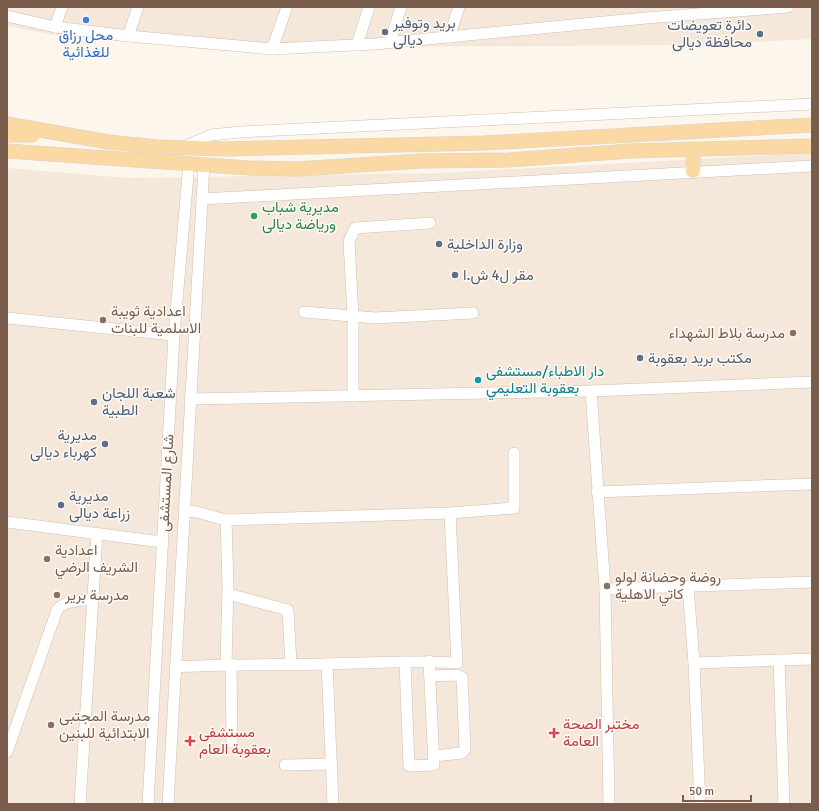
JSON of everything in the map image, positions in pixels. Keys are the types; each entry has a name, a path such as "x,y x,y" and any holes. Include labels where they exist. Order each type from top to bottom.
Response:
{"main road":[{"path":"7,124 108,142 181,148 226,149 484,143 812,125"},
{"path":"7,134 26,136 46,132"},
{"path":"7,151 204,165 297,169 421,161 509,160 630,151 812,146"},
{"path":"693,149 694,171"}],"street":[{"path":"55,27 62,7"},
{"path":"128,36 138,7"},
{"path":"272,49 287,7"},
{"path":"357,45 369,7"},
{"path":"390,42 401,7"},
{"path":"449,37 459,7"},
{"path":"646,18 650,7"},
{"path":"7,16 55,27 128,36 272,49 357,45 730,10 788,7"},
{"path":"181,148 211,135 240,132 812,104"},
{"name":"شارع المستشفى","path":"148,804 174,335 189,163"},
{"name":"شارع المستشفى","path":"168,804 204,165"},
{"path":"202,199 694,171 812,166"},
{"path":"353,396 353,316 349,241 355,228 430,223"},
{"path":"182,239 186,234 193,233 196,234 200,241"},
{"path":"304,312 375,318 473,313"},
{"path":"7,318 174,335"},
{"path":"190,399 591,391 812,382"},
{"path":"591,391 605,589 609,804"},
{"path":"184,511 197,512 226,520 450,513 514,508 514,453"},
{"path":"597,492 812,484"},
{"path":"175,666 429,661 457,663 450,513"},
{"path":"226,520 228,664 232,742"},
{"path":"7,522 162,542"},
{"path":"163,524 183,526"},
{"path":"80,804 97,533"},
{"path":"605,589 812,582"},
{"path":"688,587 694,663 700,804"},
{"path":"228,594 288,610 290,664"},
{"path":"7,752 57,610 72,602 93,599"},
{"path":"159,609 178,610"},
{"path":"694,663 812,659"},
{"path":"778,660 784,804"},
{"path":"405,662 409,766 434,765 429,661"},
{"path":"327,664 334,804"},
{"path":"430,676 457,675 462,677 465,750 462,753 434,756"},
{"path":"285,765 332,764"}],"shaded area":[{"path":"7,7 812,7 812,39 692,45 367,47 53,35 7,26"},
{"path":"812,153 812,804 7,804 7,168 128,178 435,173"}],"place":[{"name":"محل رزاق للغذائية","path":"86,20"},
{"name":"بريد وتوفير ديالى","path":"385,32"},
{"name":"دائرة تعويضات محافظة ديالى","path":"760,34"},
{"name":"مديرية شباب ورياضة ديالى","path":"254,216"},
{"name":"وزارة الداخلية","path":"439,244"},
{"name":"مقر ل4 ش.ا","path":"455,275"},
{"name":"اعدادية ثويبة الاسلمية للبنات","path":"103,320"},
{"name":"مدرسة بلاط الشهداء","path":"793,333"},
{"name":"مكتب بريد بعقوبة","path":"640,358"},
{"name":"دار الاطباء/مستشفى بعقوبة التعليمي","path":"478,380"},
{"name":"شعبة اللجان الطبية","path":"94,402"},
{"name":"مديرية كهرباء ديالى","path":"105,444"},
{"name":"مديرية زراعة ديالى","path":"61,505"},
{"name":"اعدادية الشريف الرضي","path":"47,559"},
{"name":"روضة وحضانة لولو كاتي الاهلية","path":"607,586"},
{"name":"مدرسة برير","path":"57,595"},
{"name":"مدرسة المجتبى الابتدائية للبنين","path":"51,725"},
{"name":"مختبر الصحة العامة","path":"554,733"},
{"name":"مستشفى بعقوبة العام","path":"190,741"}]}
